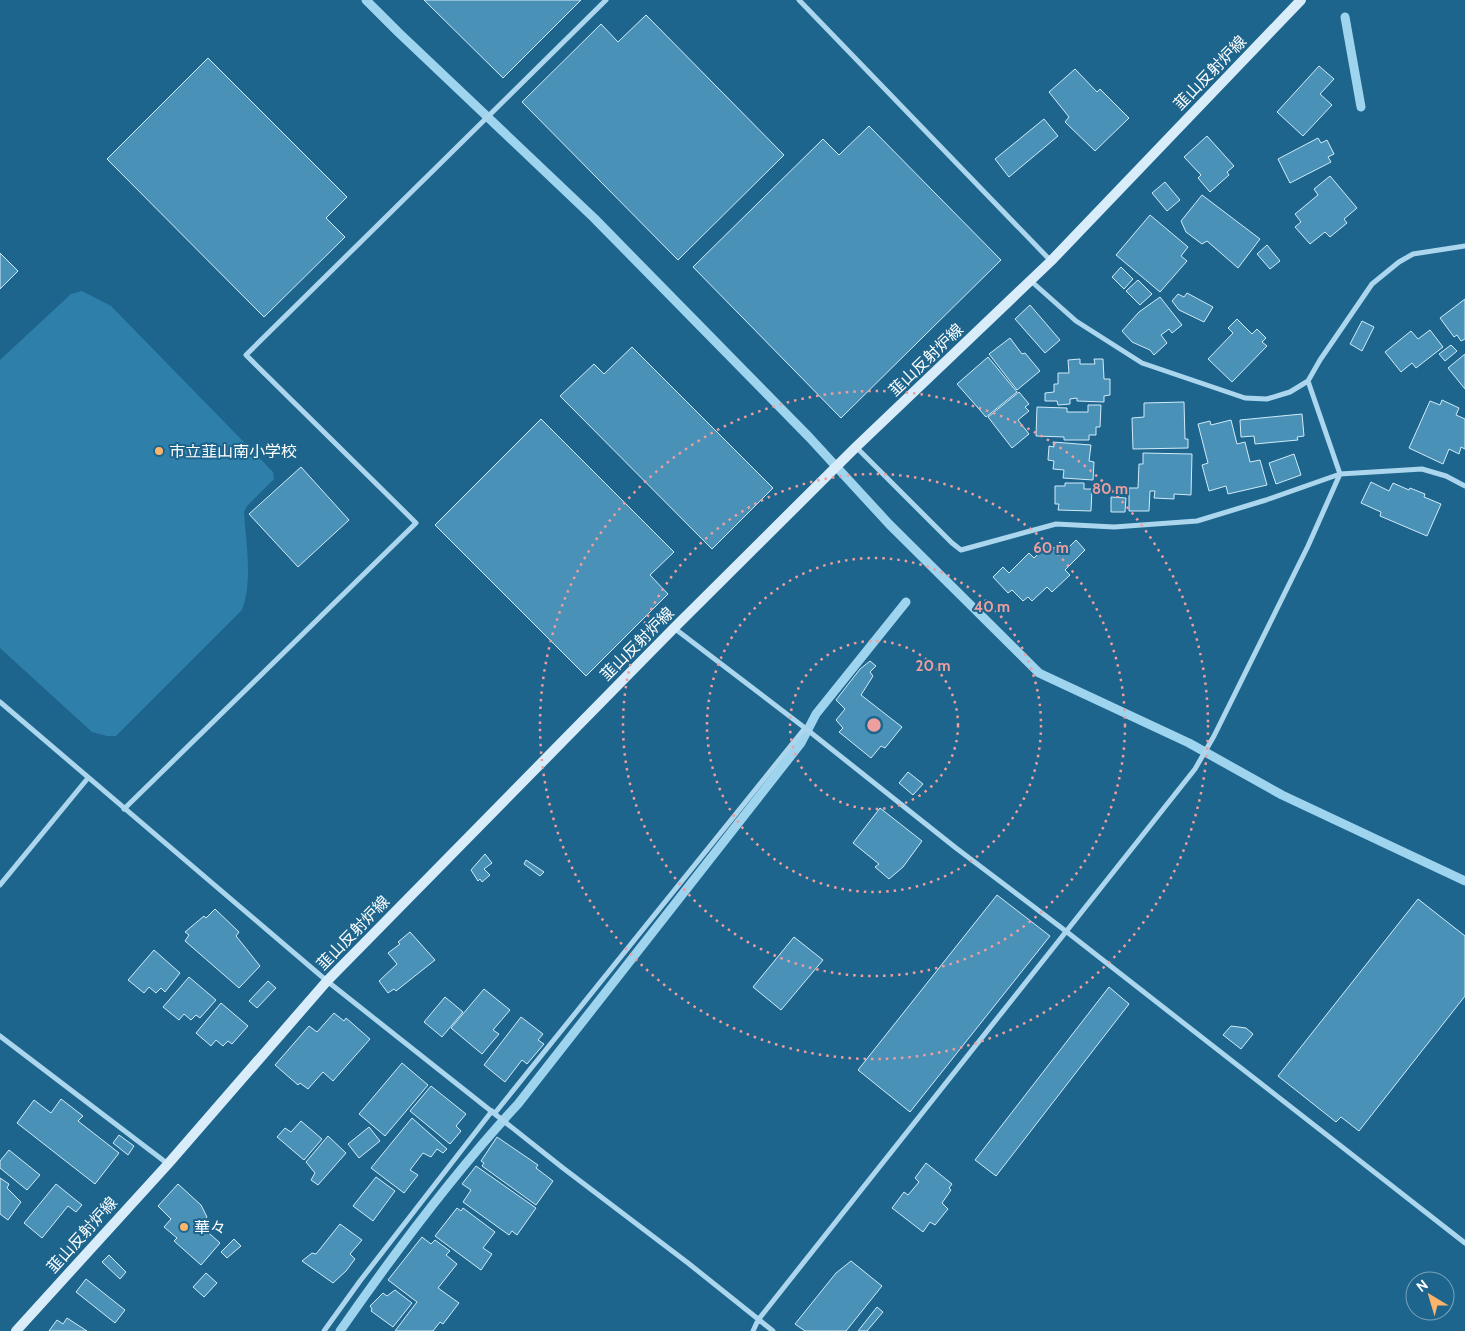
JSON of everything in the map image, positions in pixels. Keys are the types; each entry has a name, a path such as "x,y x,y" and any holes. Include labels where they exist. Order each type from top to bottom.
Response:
{"main road":[{"name":"韮山反射炉線","path":"16,1331 168,1164 327,981 674,628 856,448 1051,261 1301,0"}],"street":[{"path":"124,809 416,523 246,354 606,0"},
{"path":"799,0 1051,261"},
{"path":"1030,281 1076,321 1142,363 1245,398 1267,399 1290,392 1308,381 1320,360 1372,284 1399,262 1413,254 1465,246"},
{"path":"753,1331 758,1320 1195,769 1214,736 1308,546 1340,474 1308,381"},
{"path":"856,448 952,543 962,550 1056,524 1114,527 1197,521 1266,500 1340,474 1422,470 1446,476 1465,486"},
{"path":"674,628 1465,1243"},
{"path":"0,702 327,981 772,1331"},
{"path":"324,1331 360,1281 494,1112 805,728"},
{"path":"0,885 88,778"},
{"path":"0,1036 168,1164"}],"shaded area":[{"name":"市立韮山南小学校","path":"82,291 111,306 273,472 274,479 247,506 244,512 248,575 242,610 116,736 92,732 0,648 0,360 71,294"}],"building":[{"path":"424,0 581,0 503,78"},
{"path":"646,15 784,155 678,260 522,102 601,24 618,42"},
{"path":"208,58 347,197 326,218 345,237 264,317 107,159"},
{"path":"1319,66 1334,79 1320,94 1332,105 1303,136 1277,112"},
{"path":"1075,69 1097,92 1100,89 1129,118 1095,151 1065,122 1069,117 1049,92"},
{"path":"1044,119 1058,136 1009,177 995,159"},
{"path":"869,126 1001,260 841,418 693,267 823,139 839,155"},
{"path":"1207,136 1234,166 1227,172 1229,175 1210,192 1198,178 1201,175 1184,157"},
{"path":"1318,138 1321,143 1327,140 1334,154 1328,157 1331,162 1290,183 1278,159"},
{"path":"1330,176 1357,208 1344,219 1347,223 1330,237 1325,232 1310,244 1295,227 1301,222 1295,214 1318,195 1314,189"},
{"path":"1165,182 1180,200 1167,211 1152,193"},
{"path":"1202,195 1260,239 1238,268 1207,241 1202,244 1186,232 1181,221"},
{"path":"1150,215 1188,247 1181,256 1187,261 1160,292 1116,255"},
{"path":"1267,245 1280,261 1270,269 1257,254"},
{"path":"0,253 18,271 0,289"},
{"path":"1121,267 1133,279 1124,289 1112,277"},
{"path":"1138,280 1152,294 1140,305 1126,291"},
{"path":"1187,293 1213,307 1204,322 1179,310 1172,301 1178,294 1184,297"},
{"path":"1160,297 1182,325 1172,333 1169,329 1161,335 1167,343 1154,355 1150,350 1132,342 1122,331 1139,312"},
{"path":"1465,299 1465,339 1461,341 1457,335 1454,337 1440,318"},
{"path":"1030,305 1060,340 1045,353 1015,319"},
{"path":"1237,319 1252,334 1257,329 1266,338 1262,342 1267,346 1232,382 1208,359 1233,333 1228,328"},
{"path":"1362,321 1374,327 1362,351 1350,344"},
{"path":"1430,330 1443,347 1416,368 1412,363 1401,372 1385,352 1411,331 1418,339"},
{"path":"1010,338 1022,354 1025,353 1040,371 1017,390 989,354"},
{"path":"1451,345 1457,351 1445,361 1439,354"},
{"path":"632,347 773,488 712,549 560,396 594,364 604,374"},
{"path":"1465,354 1465,389 1448,368"},
{"path":"988,357 1017,392 986,417 957,384"},
{"path":"1080,359 1080,364 1095,364 1094,359 1103,359 1104,379 1110,379 1110,395 1104,396 1104,402 1077,401 1077,398 1070,399 1070,404 1058,405 1057,401 1045,401 1045,393 1054,392 1054,384 1058,384 1058,373 1069,373 1068,360"},
{"path":"1019,392 1029,404 1025,407 1029,411 1018,420 1029,434 1012,448 988,417"},
{"path":"1442,400 1459,408 1456,415 1465,419 1465,449 1461,447 1459,454 1449,449 1443,464 1409,448 1430,401 1440,405"},
{"path":"1184,402 1185,439 1188,439 1188,448 1133,449 1132,418 1144,417 1144,403"},
{"path":"1088,405 1101,405 1100,427 1096,427 1096,435 1089,435 1089,440 1064,440 1064,437 1036,436 1037,407 1067,408 1067,412 1088,412"},
{"path":"1302,414 1304,436 1297,437 1298,440 1255,444 1254,436 1241,437 1240,420"},
{"path":"541,419 674,552 650,575 668,594 586,676 435,525"},
{"path":"1231,420 1237,444 1245,442 1250,462 1260,460 1267,485 1228,494 1226,486 1209,491 1202,465 1208,463 1198,424 1210,421 1211,425"},
{"path":"1053,442 1091,445 1089,461 1094,462 1093,480 1063,478 1064,470 1053,469 1054,461 1048,460 1049,446 1054,447"},
{"path":"1143,453 1192,454 1191,495 1174,494 1174,499 1154,498 1155,491 1150,491 1149,511 1129,511 1129,488 1138,488 1139,464 1143,464"},
{"path":"1294,454 1301,475 1276,484 1269,463"},
{"path":"301,467 349,520 298,567 249,514"},
{"path":"1371,482 1389,491 1393,483 1409,490 1410,488 1425,494 1424,497 1441,504 1427,536 1380,516 1381,512 1361,503"},
{"path":"1065,483 1084,483 1084,489 1092,489 1091,511 1058,510 1059,504 1055,504 1055,486 1065,486"},
{"path":"1111,497 1126,498 1125,512 1111,512"},
{"path":"1076,540 1085,550 1065,570 1070,575 1052,592 1047,587 1032,601 1028,597 1023,601 1012,590 1008,593 993,577 1003,567 1009,573 1029,553 1034,558 1049,543 1054,548 1060,542 1067,549"},
{"path":"870,661 876,666 870,672 873,676 861,695 902,727 885,748 881,746 871,758 839,732 843,728 836,720 845,709 836,700 860,669"},
{"path":"908,772 923,784 913,795 899,783"},
{"path":"880,808 922,841 903,867 889,879 875,867 879,864 853,843"},
{"path":"485,854 492,863 484,869 490,875 482,882 480,879 478,881 471,870"},
{"path":"526,860 544,872 540,876 524,864"},
{"path":"997,895 1050,936 910,1112 858,1070"},
{"path":"1418,899 1465,936 1465,996 1359,1131 1341,1117 1336,1122 1278,1076"},
{"path":"215,909 239,932 236,936 260,966 239,988 185,941 189,935 185,932 204,916 206,918"},
{"path":"410,932 435,960 396,991 394,989 388,993 379,981 397,964 388,953 400,944 398,942"},
{"path":"794,937 823,960 781,1010 753,987"},
{"path":"154,950 180,973 165,992 161,988 156,993 149,987 144,993 128,980"},
{"path":"189,977 216,1000 200,1018 196,1015 191,1020 184,1014 179,1020 163,1007"},
{"path":"268,981 276,988 257,1008 249,1001"},
{"path":"1109,987 1129,1004 996,1176 975,1160"},
{"path":"484,989 510,1010 493,1030 499,1034 482,1054 451,1028"},
{"path":"445,997 463,1012 442,1037 424,1022"},
{"path":"221,1003 248,1026 232,1044 228,1041 223,1046 216,1040 211,1046 196,1033"},
{"path":"334,1013 344,1021 346,1018 370,1039 333,1081 323,1072 308,1089 300,1083 298,1085 275,1065 309,1026 317,1032"},
{"path":"521,1017 543,1034 538,1040 544,1044 527,1064 522,1060 505,1082 484,1065"},
{"path":"1231,1026 1246,1028 1253,1034 1241,1049 1223,1035"},
{"path":"402,1063 428,1085 385,1136 359,1114"},
{"path":"431,1086 466,1114 456,1126 461,1131 450,1144 410,1111"},
{"path":"61,1099 83,1116 78,1121 119,1153 95,1184 17,1123 34,1100 51,1113"},
{"path":"412,1118 447,1149 443,1153 437,1149 431,1157 423,1153 410,1170 418,1175 404,1193 371,1168"},
{"path":"301,1121 322,1139 304,1160 277,1137 285,1128 291,1132"},
{"path":"369,1127 380,1141 359,1158 348,1144"},
{"path":"119,1135 134,1146 128,1155 113,1143"},
{"path":"328,1136 346,1153 318,1185 311,1180 315,1173 306,1162"},
{"path":"497,1137 538,1165 536,1168 553,1181 536,1205 482,1166 484,1163 481,1161"},
{"path":"9,1150 40,1175 27,1190 0,1168 0,1161"},
{"path":"926,1163 952,1184 949,1188 951,1190 942,1203 948,1209 935,1225 930,1222 923,1232 892,1208 904,1192 908,1195 919,1182 915,1178"},
{"path":"476,1166 536,1208 517,1235 512,1231 509,1235 463,1202 471,1190 462,1184"},
{"path":"376,1177 395,1191 373,1221 353,1206"},
{"path":"0,1178 9,1184 7,1188 21,1202 8,1220 0,1214"},
{"path":"56,1184 82,1205 76,1212 68,1206 42,1238 24,1223"},
{"path":"178,1184 201,1205 207,1217 200,1225 220,1243 201,1265 174,1241 177,1238 164,1227 171,1219 158,1206"},
{"path":"457,1208 461,1211 463,1208 495,1232 483,1248 492,1254 481,1270 435,1236"},
{"path":"340,1224 362,1240 350,1254 355,1259 333,1283 302,1261 312,1253 316,1254"},
{"path":"422,1237 431,1244 435,1240 450,1251 446,1255 457,1264 438,1288 459,1303 443,1324 440,1322 433,1331 395,1331 417,1302 388,1280"},
{"path":"234,1239 241,1246 227,1258 221,1252"},
{"path":"109,1255 126,1272 120,1279 102,1262"},
{"path":"851,1261 882,1286 846,1331 805,1331 795,1324 836,1273"},
{"path":"206,1273 217,1283 204,1297 193,1287"},
{"path":"86,1279 125,1310 115,1323 76,1292"},
{"path":"395,1290 412,1303 393,1327 371,1311 370,1306 383,1293 387,1296"},
{"path":"877,1307 883,1312 867,1331 858,1331"},
{"path":"67,1318 87,1331 49,1331 57,1320 63,1324"}],"waterway":[{"path":"366,0 594,218 809,437 889,524 1039,673 1189,743 1282,795 1465,881"},
{"path":"1345,17 1361,107"},
{"path":"340,1331 425,1214 470,1158 518,1104 801,743 816,714 906,602"}],"place":[{"name":"市立韮山南小学校","path":"159,451"},
{"name":"華々","path":"184,1227"}]}
